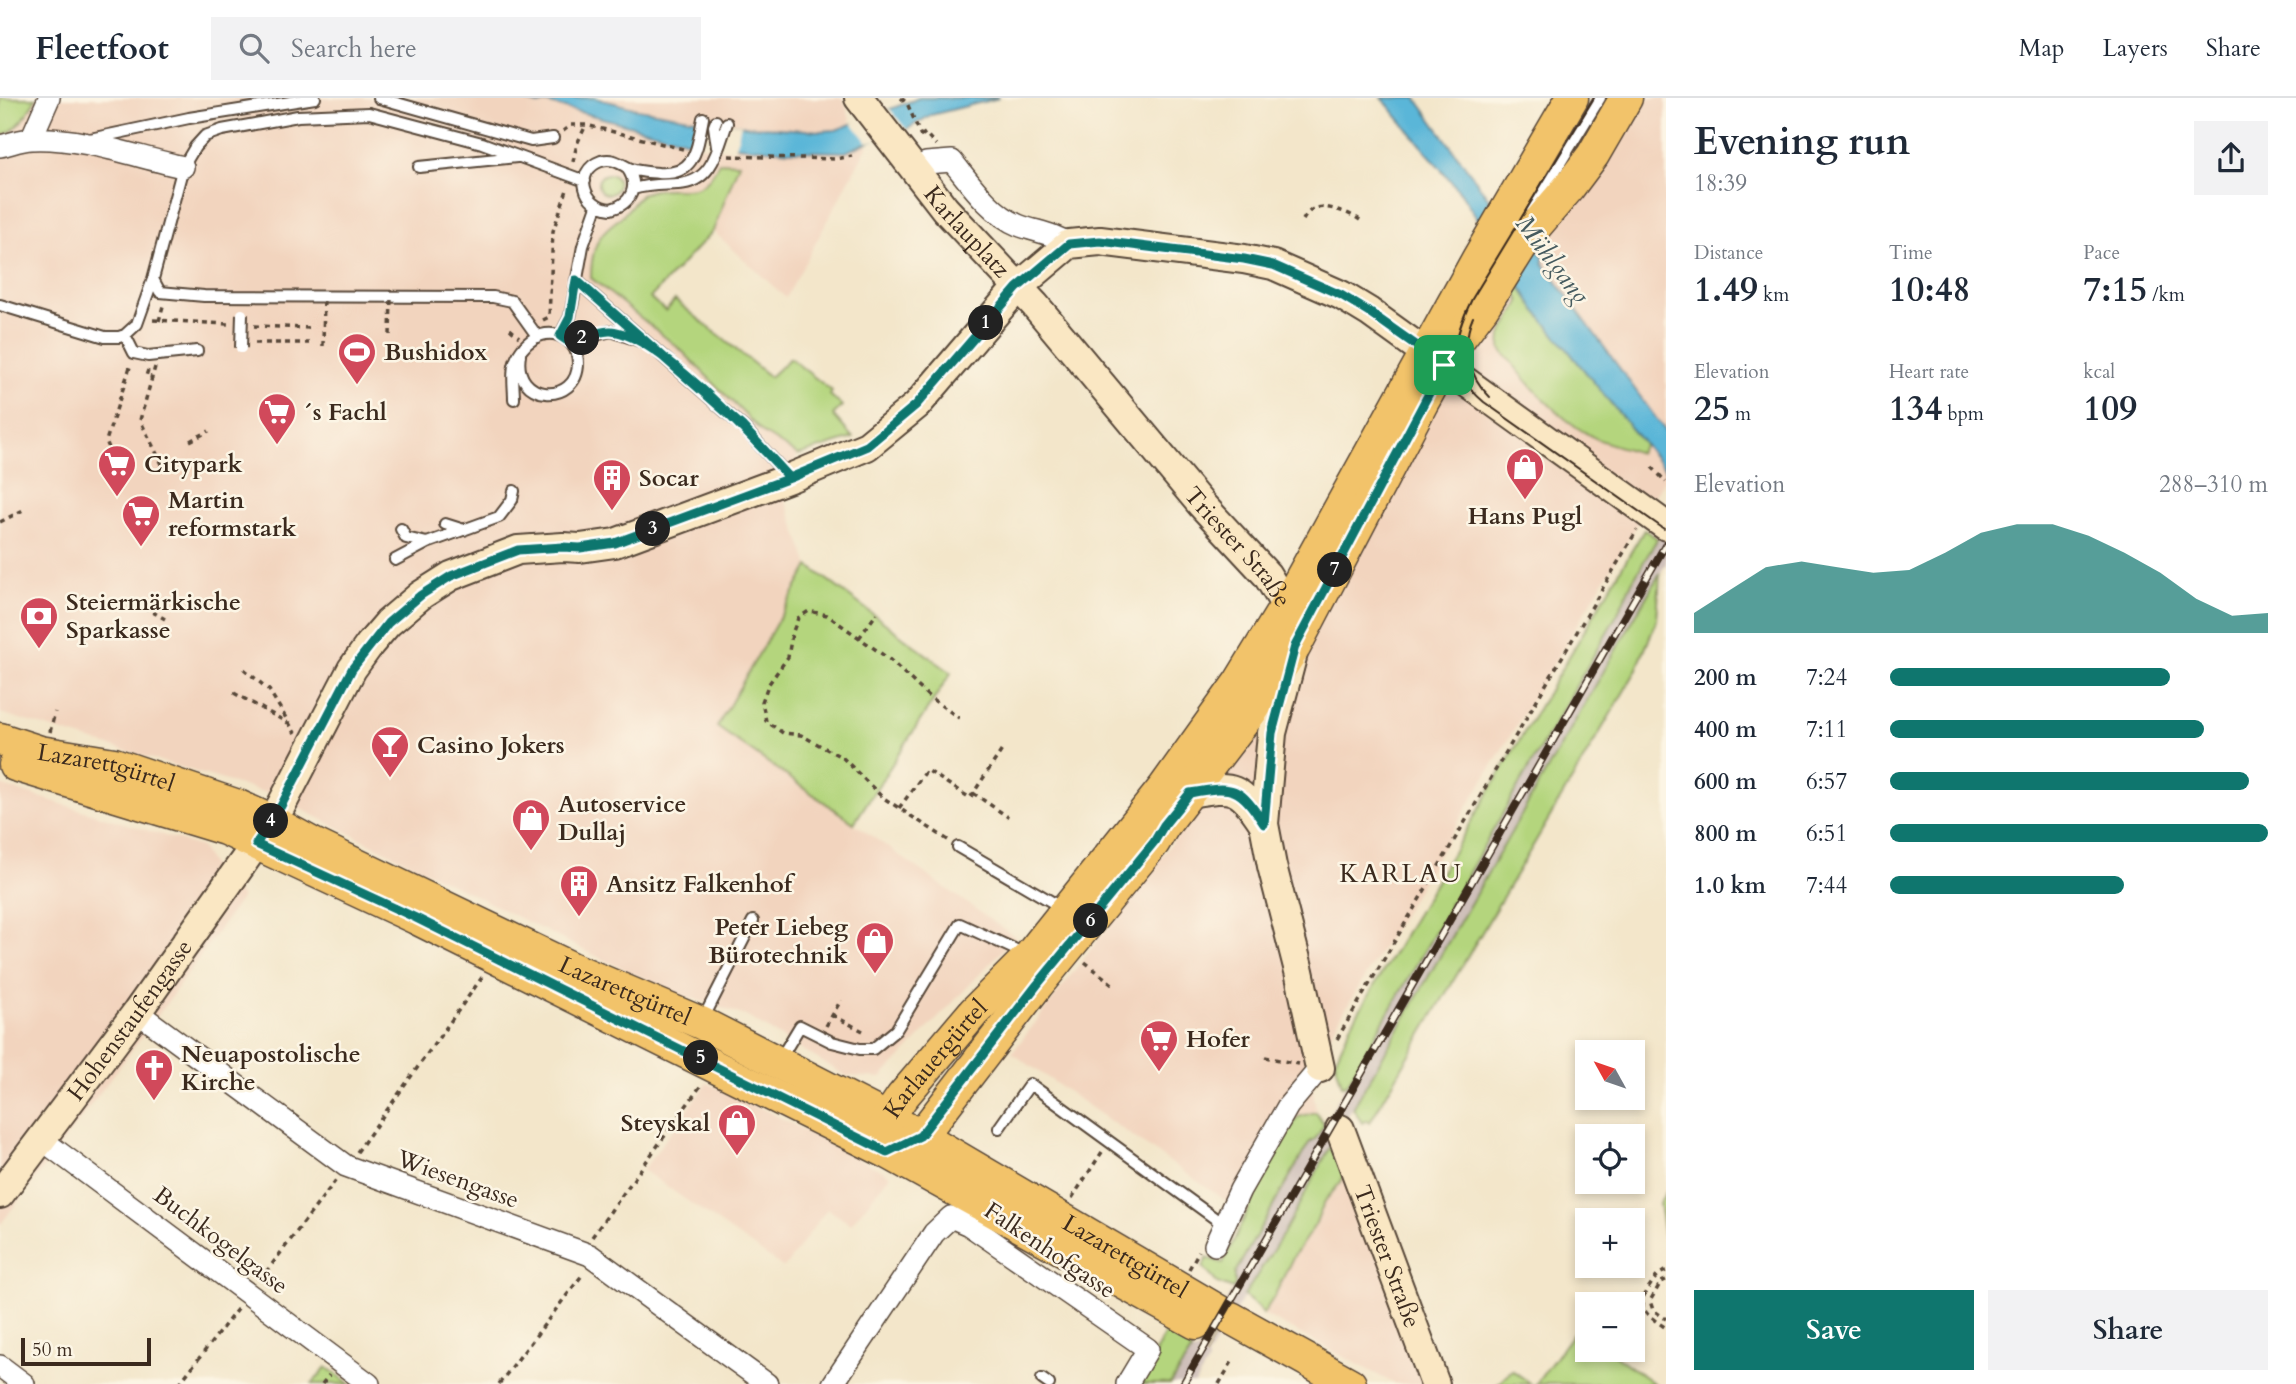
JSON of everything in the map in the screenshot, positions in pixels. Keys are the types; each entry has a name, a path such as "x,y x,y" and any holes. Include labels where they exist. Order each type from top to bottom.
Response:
{"main road":[{"name":"Karlauergürtel","path":"1441,354 1295,646 1260,699 1154,842 1037,985 920,1136 887,1152 882,1135 887,1119 910,1088 974,1012 1029,957 1164,788 1239,683 1441,354 1483,307 1497,260 1519,224 1572,98"},
{"name":"Karlauergürtel","path":"1519,224 1569,187 1593,155 1626,98"},
{"name":"Karlauplatz","path":"864,106 946,209 1017,288 1069,244"},
{"path":"1069,244 1108,242 1244,259 1273,265 1341,295 1441,354 1506,413 1654,525"},
{"name":"Hohenstaufengasse","path":"0,1194 137,1012 264,832 352,669 388,623 421,595 451,576 518,550 580,548 615,543 790,478 867,446 916,405 1017,288"},
{"name":"Triester Straße","path":"1017,288 1035,305 1211,516 1267,575 1286,606 1295,646 1272,733 1264,824 1317,1059"},
{"name":"Lazarettgürtel","path":"0,739 40,752 114,764 238,806 264,832 416,918 887,1152 1222,1331 1350,1384"},
{"name":"Lazarettgürtel","path":"0,761 225,829 264,832 315,845 571,968 701,1023 920,1136 1305,1384"},
{"path":"1190,793 1219,788 1238,791 1264,824"},
{"name":"Triester Straße","path":"1340,1129 1435,1384"}],"street":[{"path":"30,139 49,98"},
{"path":"0,146 30,139 75,142 102,146 183,167"},
{"name":"Karlauplatz","path":"915,169 926,163 952,161 979,194 1016,225 1058,236 1069,244"},
{"name":"Wiesengasse","path":"137,1012 346,1166 589,1255 767,1384"},
{"path":"1215,1245 1240,1190 1317,1059"},
{"name":"Buchkogelgasse","path":"41,1139 369,1384"},
{"name":"Falkenhofgasse","path":"833,1384 934,1233 951,1217 969,1225 1148,1349 1127,1384"},
{"path":"0,1366 24,1384"}],"lane":[{"path":"75,142 189,118 315,98"},
{"path":"379,98 531,141 553,138"},
{"path":"1519,224 1600,98"},
{"path":"0,305 105,337 125,335 140,317 183,167 205,136 222,130 298,116 369,113 482,143 585,181"},
{"path":"627,168 633,178 633,189 627,201 620,207 611,209 597,206 587,196 585,181 591,168 604,160 614,160 638,171 669,174 682,170 691,161 703,118"},
{"path":"633,189 648,185 687,184 699,179 720,153 714,126 722,122"},
{"path":"419,167 520,157"},
{"path":"520,355 520,372 532,396 555,393 572,382 577,374 578,357 565,339 583,246 597,206"},
{"path":"153,279 160,292 242,296 493,298 512,301 534,331 544,334 565,339 611,331 646,343"},
{"path":"576,280 733,419 790,478"},
{"path":"242,296 244,346"},
{"path":"514,399 514,365 534,331"},
{"path":"125,335 134,353 148,356 197,351"},
{"path":"395,560 427,543 499,517 512,500 514,491"},
{"path":"445,524 464,530"},
{"path":"401,529 406,538 427,543"},
{"path":"958,847 1066,910"},
{"path":"701,1023 753,920"},
{"path":"778,1063 800,1026 832,1042 860,1049 873,1049 895,1030 960,924 1029,957"},
{"path":"999,1128 1030,1084 1224,1225"}],"path":[{"path":"901,98 916,125"},
{"path":"553,138 571,125 586,125 694,148"},
{"path":"720,153 836,159 852,156"},
{"path":"520,355 513,351 519,337 534,331 548,317 553,231 562,203"},
{"path":"1303,220 1309,211 1317,208 1331,209 1360,220"},
{"path":"323,346 324,296"},
{"path":"390,335 391,297"},
{"path":"140,317 159,321 309,328"},
{"path":"244,346 309,343"},
{"path":"109,447 106,441 134,353"},
{"path":"151,377 146,376 151,362 156,363 140,420 164,470"},
{"path":"190,441 209,431"},
{"path":"1653,467 1666,482"},
{"path":"0,522 25,509"},
{"path":"1265,1057 1317,1059 1654,525"},
{"path":"135,603 165,619"},
{"path":"958,847 882,797 843,758 801,735 783,733 766,721 762,702 768,685 788,657 797,618 809,611 827,615 889,659 928,696 959,718"},
{"path":"859,638 877,613"},
{"path":"244,669 269,690 296,735"},
{"path":"234,693 291,724"},
{"path":"49,734 55,712"},
{"path":"899,808 927,770 970,798 1004,747"},
{"path":"973,793 1008,817"},
{"path":"1081,959 1116,987"},
{"path":"832,1015 863,1031"},
{"path":"499,1384 589,1255 705,1080"},
{"path":"1070,1202 1109,1141"},
{"path":"1666,1271 1660,1273 1643,1296 1642,1303 1647,1314 1666,1328"},
{"path":"1657,1278 1664,1281 1650,1301 1653,1310 1666,1319"},
{"path":"1219,1384 1222,1331"}],"shaded area":[{"path":"36,98 843,98 851,122 868,145 786,298 713,231 738,163 719,162 715,172 701,187 674,191 657,190 641,194 623,216 603,233 591,278 681,350 763,433 798,455 780,485 809,566 717,727 1015,937 881,1078 846,1076 746,1016 679,994 598,957 273,795 0,713 0,136 28,113"},
{"path":"1623,98 1666,98 1666,477 1310,1068 1316,1112 1335,1138 1425,1384 1395,1384 1263,1314 1244,1296 1283,1234 1245,1214 1012,1053 1186,824 1278,715 1349,553 1433,404"},
{"path":"1666,526 1666,563 1523,816 1340,1129 1283,1234 1207,1357 1208,1362 1195,1384 1170,1384 1191,1352 1197,1351 1235,1285 1235,1273 1309,1143 1316,1138"},
{"path":"0,785 201,847 216,873 242,897 148,1029 0,1225"},
{"name":"Steyskal","path":"707,1083 890,1175 851,1224 827,1209 784,1268 643,1170"}],"green space":[{"path":"0,98 36,98 17,126 0,136"},
{"path":"719,162 739,163 713,231 650,298 666,311 675,300 770,377 790,358 832,391 830,395 842,406 833,415 853,438 798,455 763,433 681,350 591,278 592,259 598,241 639,197 656,190 695,188 704,184"},
{"path":"608,174 615,177 618,184 615,191 608,194 601,191 598,184 601,177"},
{"path":"1518,283 1536,311 1644,444 1639,453 1596,439 1578,428 1530,385 1500,348 1501,335 1520,302 1515,288"},
{"path":"1644,530 1657,538 1618,613 1347,1084 1342,1085 1335,1060 1351,1025"},
{"path":"809,566 951,673 854,823 717,727"},
{"path":"1660,573 1657,620 1636,671 1370,1122 1367,1120 1362,1123 1353,1108"},
{"path":"1316,1112 1324,1125 1316,1138 1309,1143 1235,1273 1233,1289 1217,1283 1203,1267 1207,1258 1223,1263 1287,1134 1298,1117"},
{"path":"1335,1138 1345,1171 1341,1182 1325,1201 1315,1225 1293,1257 1263,1314 1244,1296 1283,1234"},
{"path":"1666,1193 1666,1238 1659,1203"},
{"path":"1575,1331 1575,1362 1624,1362 1655,1384 1536,1384"},
{"path":"1166,1332 1190,1347 1191,1352 1170,1384 1138,1384"},
{"path":"326,1367 350,1384 312,1384"},
{"path":"1512,1370 1531,1384 1498,1384"}],"water":[{"path":"516,98 595,98 695,119 746,126 821,131 836,130 919,98 999,98 931,115 909,128 846,152 790,151 692,142 546,103 538,105"},
{"name":"Mühlgang","path":"1382,98 1416,98 1491,202 1543,256 1543,263 1666,432 1666,471 1536,311 1461,193"}],"pier":[{"path":"890,109 907,130 867,142 852,123 864,116"},
{"path":"697,118 741,124 735,150 692,145"}],"tunnel":[{"path":"1209,1330 1219,1336"}],"tram line":[{"path":"1594,98 1472,299 1460,328 1456,354 1463,378 1484,402 1664,529"},
{"path":"1473,317 1469,327 1469,359 1476,379 1490,397"}],"railway":[{"path":"1183,1384 1666,544"}],"place":[{"name":"Bushidox","path":"357,386"},
{"name":"´s Fachl","path":"277,446"},
{"name":"Citypark","path":"117,498"},
{"name":"Hans Pugl","path":"1525,501"},
{"name":"Socar","path":"612,512"},
{"name":"Martin reformstark","path":"141,548"},
{"name":"Steiermärkische Sparkasse","path":"39,650"},
{"name":"Casino Jokers","path":"390,779"},
{"name":"Autoservice Dullaj","path":"531,852"},
{"name":"Ansitz Falkenhof","path":"579,918"},
{"name":"Peter Liebeg Bürotechnik","path":"875,975"},
{"name":"Hofer","path":"1159,1073"},
{"name":"Neuapostolische Kirche","path":"154,1102"},
{"name":"Steyskal","path":"737,1157"}],"district":[{"name":"KARLAU","path":"1401,873"}],"route":[{"path":"1444,365 1341,295 1273,265 1100,241 1069,244 1017,288 916,405 867,446 790,478 774,462 743,427 646,343 611,331 569,342 560,336 570,317 576,280 743,427 790,478 615,543 580,548 518,550 451,576 421,595 388,623 352,669 281,806 256,844 416,918 887,1152 920,1136 1190,793 1219,788 1238,791 1264,824 1272,733 1295,646 1422,402 1444,365"}]}
